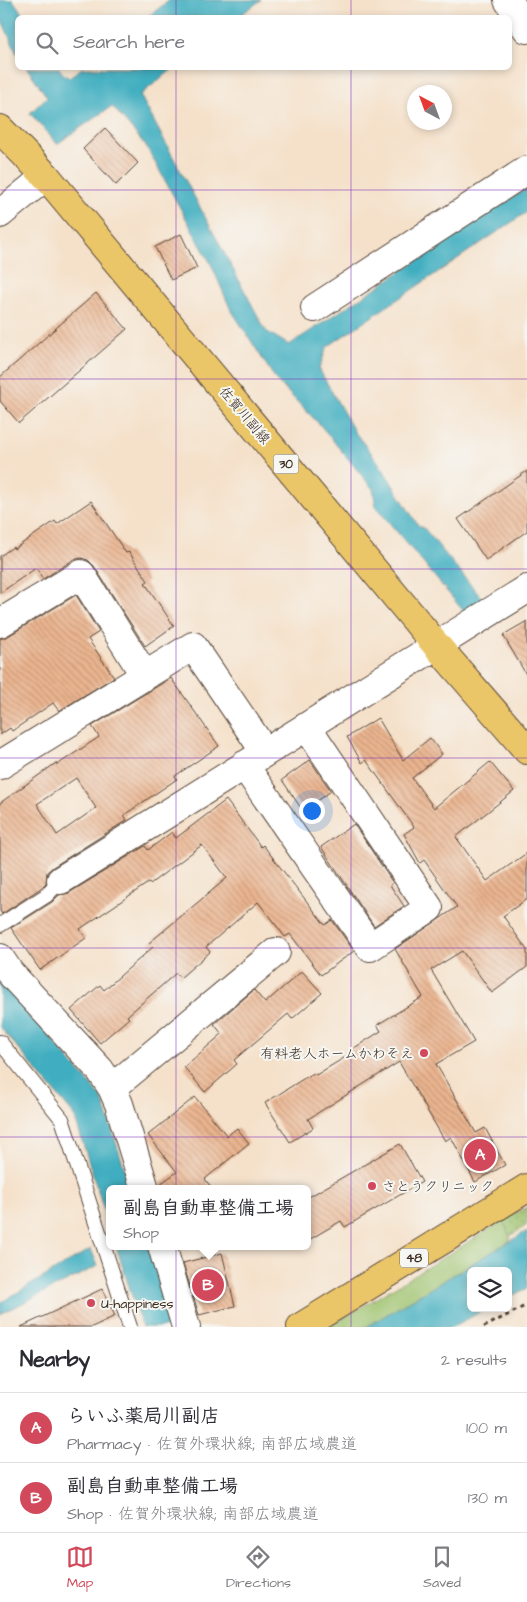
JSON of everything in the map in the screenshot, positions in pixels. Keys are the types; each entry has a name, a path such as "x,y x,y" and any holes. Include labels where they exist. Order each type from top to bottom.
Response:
{"main road":[{"name":"佐賀川副線","path":"0,128 46,176 527,750"},
{"name":"48","path":"301,1327 527,1188"}],"street":[{"path":"508,0 527,28"},
{"path":"315,308 527,170"},
{"path":"0,214 46,176"},
{"path":"0,623 81,574 144,676"},
{"path":"61,880 527,589"},
{"path":"0,765 193,646 255,758 370,947 429,908 307,728"},
{"path":"112,1088 276,952"},
{"path":"0,958 10,974 100,1070 112,1088 119,1104 144,1185"},
{"path":"163,1250 186,1327"}],"lane":[{"path":"0,925 47,895 61,880"},
{"path":"0,1042 62,1119 130,1327"}],"path":[{"path":"484,1327 527,1305"}],"green space":[{"path":"527,1207 527,1225 510,1236 503,1221"},
{"path":"503,1221 510,1236 510,1241 366,1327 329,1327"}],"water":[{"path":"0,0 13,0 24,15 15,15 15,50 0,16"},
{"path":"170,0 261,0 241,15 150,15"},
{"path":"28,70 60,70 69,77 79,70 171,70 140,95 266,331 289,345 527,188 527,212 327,347 319,369 354,431 379,463 418,525 424,528 484,601 466,614 376,507 373,489 321,426 276,380 230,308 211,264 146,146 112,106 57,144 30,113 47,97"},
{"path":"0,978 102,1098 130,1185 106,1185 106,1216 74,1115 0,1027"},
{"path":"527,1231 527,1288 512,1296 512,1267 467,1267 467,1312 480,1312 452,1327 366,1327"},
{"path":"91,1249 98,1266 0,1314 0,1303"},
{"path":"117,1250 151,1250 176,1327 142,1327"}],"building":[{"path":"105,128 138,163 116,185 83,149"},
{"path":"181,234 197,268 171,280 155,247"},
{"path":"96,293 127,329 19,423 0,401 0,377"},
{"path":"527,471 527,531 486,560 458,519"},
{"path":"91,501 126,553 129,552 148,581 145,583 174,626 145,646 94,566 88,560 81,558 73,560 43,579 36,568 0,593 0,556 13,547 14,549 55,521 57,524"},
{"path":"76,595 99,632 88,639 114,677 59,711 53,703 12,731 10,728 0,735 0,639"},
{"path":"527,621 527,676 503,635"},
{"path":"171,678 219,746 175,776 177,779 124,815 127,820 53,867 47,872 46,883 41,888 2,914 0,911 0,803 56,763 57,765 99,737 92,726","holes":["76,778 96,808 57,835 37,804"]},
{"path":"378,718 403,760 430,738 442,754 412,778 434,808 490,762 514,791 456,837 487,881 527,853 527,899 503,916 527,950 527,967 492,993 462,951 431,970 474,1042 436,1064 476,1133 485,1128 505,1165 475,1182 451,1137 445,1141 399,1062 308,1119 313,1128 290,1142 265,1103 303,1079 314,1073 316,1075 352,1053 351,1050 381,1031 377,1025 423,997 395,949 457,907 424,860 420,863 404,834 414,827 366,760 362,763 347,737"},
{"path":"310,760 331,791 303,811 282,780"},
{"path":"226,800 261,847 263,845 325,925 332,920 354,951 321,975 290,934 285,937 258,902 206,947 210,952 180,978 176,973 127,1016 129,1018 100,1043 71,1010 100,985 104,990 153,947 149,943 227,878 202,845 150,884 148,883 80,929 86,938 40,970 11,928 52,902 59,895 69,893 145,846 148,850 172,832 176,838"},
{"path":"354,824 393,883 390,885 404,906 374,926 321,847"},
{"path":"302,971 322,993 292,1019 288,1014 234,1060 237,1064 205,1092 184,1067 222,1034 214,1024 254,990 265,1003"},
{"path":"195,1097 227,1136 237,1128 249,1143 205,1179 209,1185 160,1185 177,1172 148,1135"},
{"name":"さとうクリニック","path":"400,1144 422,1182 345,1227 341,1221 311,1239 311,1196"},
{"path":"222,1253 235,1306 199,1315 183,1263"},
{"name":"U-happiness","path":"102,1289 115,1316 92,1327 21,1327"}],"place":[{"name":"有料老人ホームかわそえ","path":"424,1053"},
{"name":"らいふ薬局川副店","path":"480,1155"},
{"name":"さとうクリニック","path":"372,1186"},
{"name":"副島自動車整備工場","path":"208,1285"},
{"name":"U-happiness","path":"91,1303"}]}
